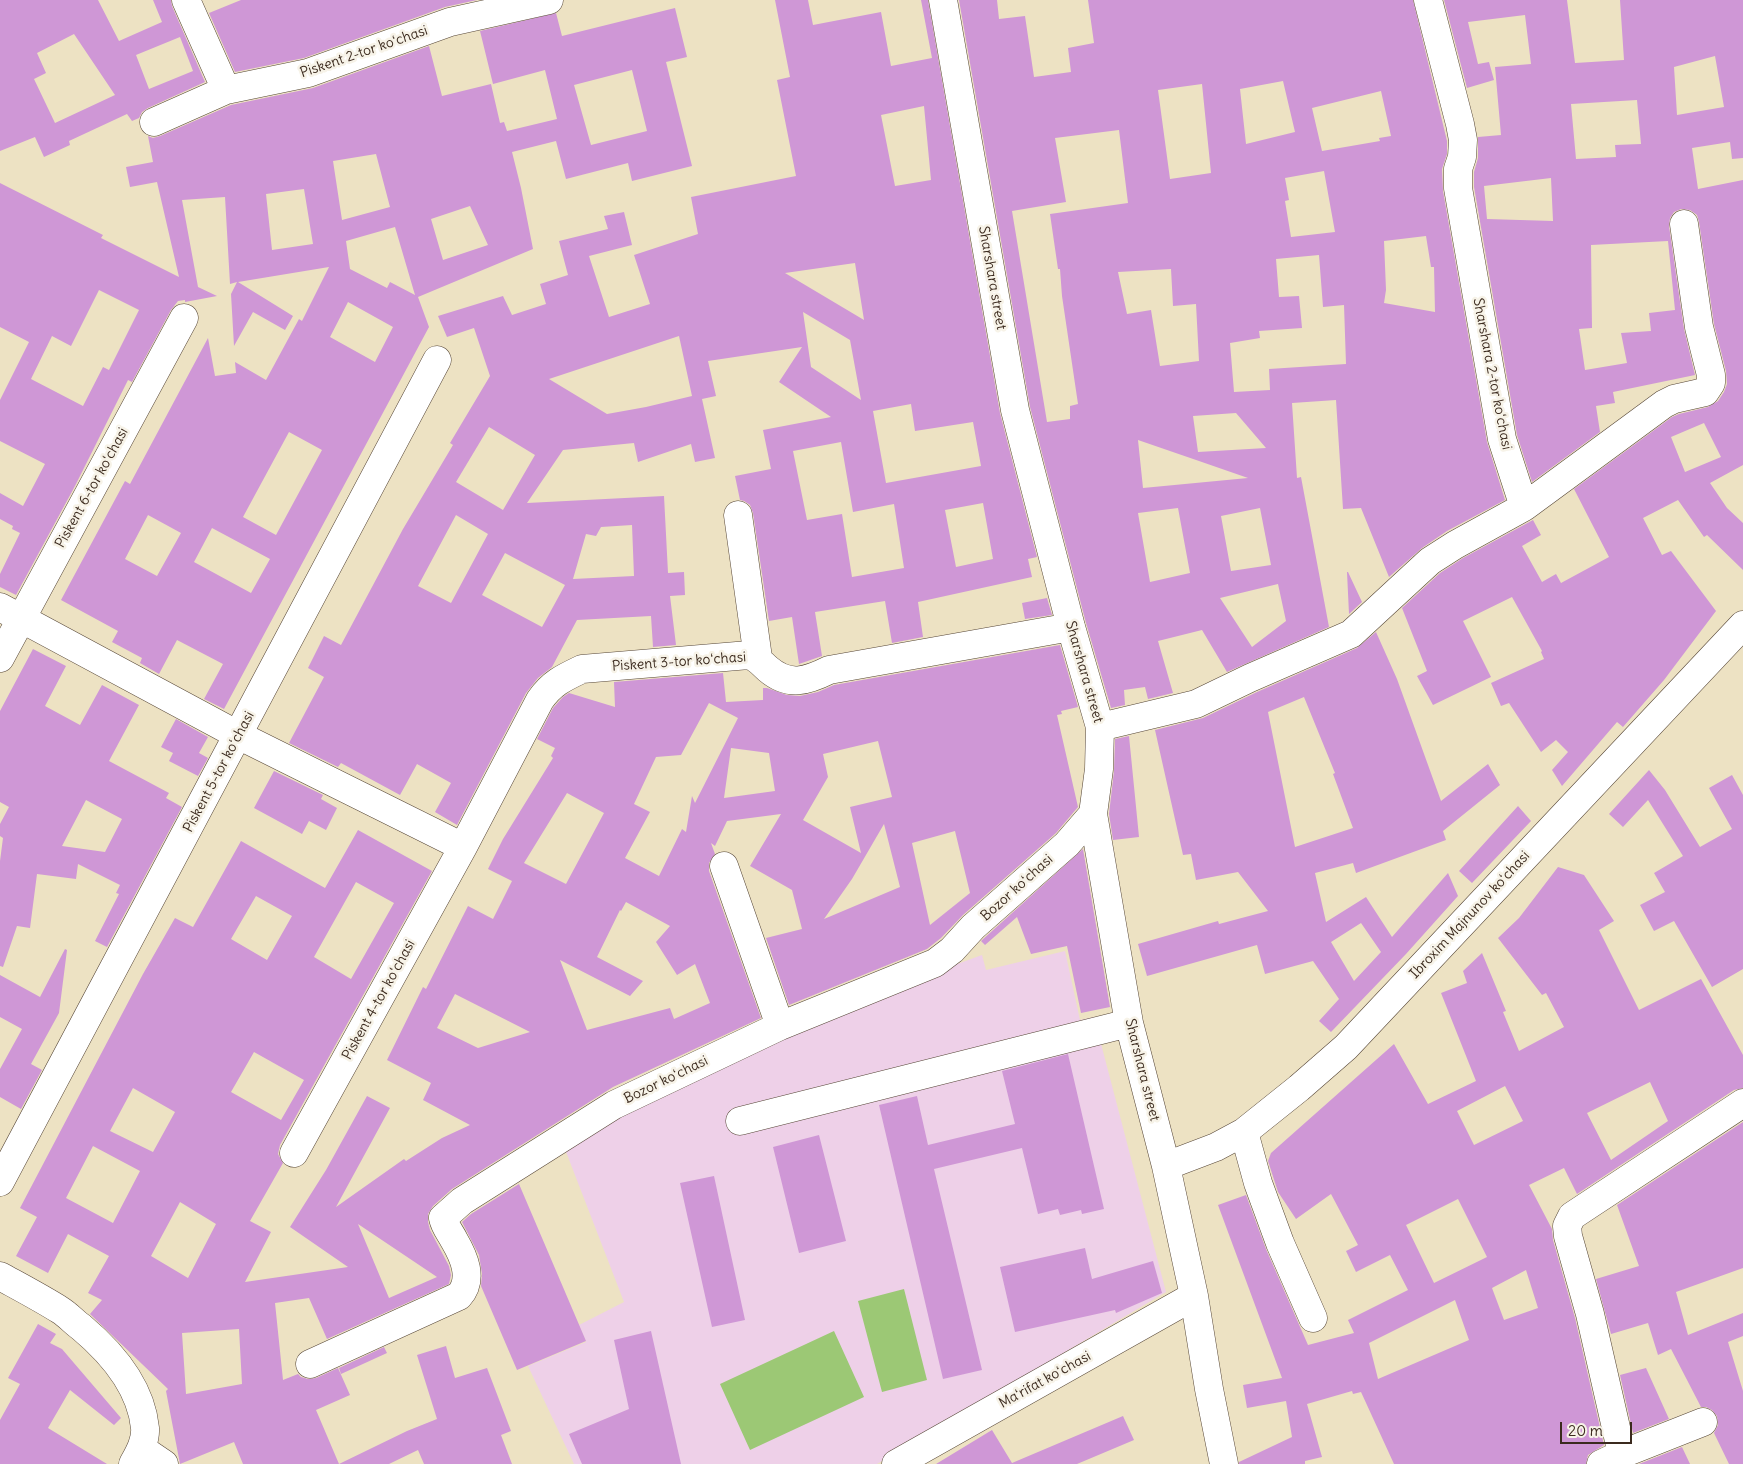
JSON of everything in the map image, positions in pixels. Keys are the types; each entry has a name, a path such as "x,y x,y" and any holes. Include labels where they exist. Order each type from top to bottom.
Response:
{"street":[{"path":"186,0 226,90"},
{"name":"Piskent 2-tor koʻchasi","path":"154,122 226,90 308,73 450,22 549,0"},
{"name":"Sharshara street","path":"943,0 1015,410 1071,627 1100,727 1099,769 1094,814 1129,1022 1166,1166 1194,1296 1209,1389 1224,1464"},
{"name":"Sharshara 2-tor koʻchasi","path":"1428,0 1460,124 1462,157 1458,169 1458,188 1502,439 1524,507"},
{"path":"1100,727 1196,704 1250,678 1352,634 1430,561 1524,507 1664,404 1674,399 1704,392 1709,388 1711,375 1699,327 1684,224"},
{"name":"Piskent 6-tor koʻchasi","path":"0,658 10,612 184,318"},
{"name":"Piskent 5-tor koʻchasi","path":"0,1182 437,360"},
{"path":"738,515 758,658"},
{"path":"10,612 238,735 463,847"},
{"name":"Ibroxim Majnunov koʻchasi","path":"1166,1166 1216,1147 1244,1132 1299,1088 1346,1046 1743,625"},
{"name":"Piskent 3-tor koʻchasi","path":"463,847 540,700 549,688 562,678 582,669 749,655 758,658 767,668 780,677 788,680 802,680 812,678 829,670 1071,627"},
{"name":"Bozor koʻchasi","path":"310,1364 460,1296 465,1290 468,1281 467,1274 457,1246 446,1228 443,1218 462,1201 614,1105 780,1026 935,963 952,950 973,927 1067,844 1094,814"},
{"name":"Piskent 4-tor koʻchasi","path":"294,1153 463,847"},
{"path":"724,866 780,1026"},
{"path":"740,1121 1129,1022"},
{"path":"1703,1422 1612,1459 1590,1314 1568,1236 1567,1226 1572,1216 1743,1103"},
{"path":"1244,1132 1258,1183 1280,1243 1313,1318"},
{"path":"0,1276 61,1311 112,1355 124,1372 140,1405 145,1430 137,1456 164,1464"},
{"name":"Maʻrifat koʻchasi","path":"896,1464 1194,1296"}],"shaded area":[{"path":"1065,951 1080,1020 1094,1017 1166,1292 877,1464 574,1464 528,1366 586,1342 579,1325 624,1302 563,1144 667,1088 949,967 982,955 986,970"}],"green space":[{"path":"904,1289 927,1380 882,1392 858,1301"},
{"path":"834,1331 864,1397 750,1450 720,1384"}],"building":[{"path":"0,0 98,0 119,41 162,22 153,0 171,0 205,82 148,108 142,112 139,118 132,121 127,114 69,141 70,145 44,157 35,137 0,151","holes":["74,34 115,95 55,123 34,79 46,73 37,53","180,37 193,71 149,89 136,55"]},
{"path":"241,0 477,0 445,7 304,58 235,72 209,13"},
{"path":"775,0 808,0 813,25 881,12 891,66 932,58 921,0 928,0 1000,413 1037,557 1028,559 1032,577 918,602 923,637 892,643 885,601 815,612 822,656 799,664 792,617 769,621 753,513 750,505 740,500 735,476 771,469 763,430 831,417 779,382 802,347 708,361 716,396 702,399 715,458 695,462 691,444 638,462 634,443 563,450 527,503 664,496 668,573 684,572 685,595 670,596 676,645 653,647 651,616 577,620 552,667 538,678 526,693 457,825 435,812 451,783 417,764 400,795 341,763 338,767 289,743 324,677 308,668 324,636 341,645 403,529 453,445 450,443 490,376 474,328 447,337 438,316 503,296 512,315 546,304 540,284 568,275 559,241 608,229 604,216 624,212 632,245 589,256 609,317 650,304 634,255 698,234 691,197 796,176 777,80 790,77","holes":["924,106 931,180 895,186 881,115","855,263 864,320 785,273","803,312 850,340 861,400 811,367","679,336 692,396 607,414 549,379","911,404 915,431 973,422 981,466 886,483 873,411","489,427 535,455 503,510 456,482","841,442 853,512 894,504 904,568 852,577 842,514 807,520 793,451","983,503 993,559 956,567 945,510","456,515 488,534 451,603 418,586","632,525 634,576 573,579 586,534 596,536 601,527","505,553 565,585 542,627 482,595"]},
{"path":"959,0 997,0 999,19 1025,16 1034,77 1071,72 1068,48 1094,43 1088,0 1413,0 1447,141 1447,154 1442,169 1443,191 1487,442 1505,500 1447,531 1422,548 1389,577 1361,508 1343,509 1336,400 1292,403 1297,478 1301,477 1329,627 1227,672 1202,630 1158,641 1173,693 1148,699 1145,687 1124,690 1125,705 1111,708 1086,623 1030,407","holes":["1283,81 1295,132 1246,144 1240,89","1202,84 1211,173 1170,179 1158,90","1381,91 1391,136 1379,138 1380,141 1322,151 1312,108","1119,130 1128,203 1050,214 1058,269 1060,269 1062,296 1078,404 1070,406 1070,419 1047,422 1012,211 1066,202 1055,138","1324,171 1335,232 1291,237 1285,201 1289,200 1285,178","1426,236 1431,267 1434,267 1435,312 1384,303 1386,290 1384,241","1319,255 1323,307 1344,305 1346,364 1269,369 1270,390 1234,392 1230,343 1260,338 1259,331 1302,328 1299,296 1279,297 1276,259","1171,269 1173,306 1196,304 1199,361 1160,366 1151,310 1127,314 1118,272","1236,413 1266,448 1198,452 1193,416","1138,440 1248,478 1143,488","1178,508 1190,573 1150,582 1138,513","1260,508 1271,565 1231,571 1221,516","1278,584 1286,621 1252,647 1220,598"]},
{"path":"1444,0 1567,0 1575,63 1624,60 1620,0 1743,0 1743,158 1732,159 1730,142 1692,148 1698,189 1743,180 1743,465 1710,483 1727,508 1743,523 1743,570 1707,535 1704,537 1678,500 1643,518 1662,555 1671,551 1716,611 1664,680 1623,727 1617,722 1562,786 1552,770 1568,752 1556,740 1541,752 1509,703 1501,706 1491,683 1544,659 1542,651 1512,597 1463,621 1491,677 1433,705 1417,676 1427,671 1402,608 1440,573 1463,558 1533,520 1541,535 1522,546 1542,582 1556,574 1561,583 1609,557 1574,489 1672,417 1708,407 1718,401 1727,384 1726,371 1714,324 1699,222 1697,215 1690,210 1681,209 1674,212 1670,218 1669,226 1684,329 1695,375 1613,392 1615,403 1596,406 1600,432 1532,482 1517,435 1474,187 1474,172 1478,158 1478,137 1501,135 1495,67 1531,64 1525,15 1468,22 1478,64 1489,62 1494,80 1467,88","holes":["1715,56 1724,107 1677,115 1674,67","1637,100 1641,144 1615,145 1616,157 1576,159 1571,104","1551,178 1553,221 1487,219 1484,186","1668,241 1675,310 1649,313 1651,331 1621,333 1627,363 1585,370 1579,329 1592,328 1591,245","1704,423 1721,457 1685,472 1671,437"]},
{"path":"675,8 687,57 666,62 692,166 632,181 628,163 566,179 556,141 512,152 533,249 418,297 429,327 224,709 204,699 223,664 177,640 159,674 140,663 142,658 112,642 118,631 61,600 125,481 130,484 208,338 215,376 236,373 235,362 266,380 299,319 302,321 329,267 238,282 293,316 285,330 253,312 234,346 231,294 237,282 230,284 225,197 182,200 198,287 217,296 185,302 185,300 178,301 171,310 132,382 128,380 75,486 16,595 0,587 0,574 20,533 12,529 13,526 0,519 0,493 23,506 45,464 0,441 0,400 29,342 0,327 0,183 103,235 101,238 179,277 157,182 130,187 126,167 153,162 148,136 153,138 160,136 231,105 313,88 429,46 442,96 491,84 500,123 504,122 507,131 557,119 545,70 493,84 480,31 556,13 562,36","holes":["632,70 647,131 591,145 574,85","376,154 390,207 342,220 333,161","304,189 313,244 272,250 266,194","470,206 488,245 443,260 431,219","395,227 415,295 390,282 387,288 350,269 346,241","99,290 139,310 109,370 103,367 83,406 31,379 52,336 71,346","348,302 393,327 375,362 330,337","289,432 322,450 276,535 243,517","148,515 181,533 157,576 125,559","212,528 270,559 251,593 194,562"]},
{"path":"1347,572 1362,602 1349,614"},
{"path":"1047,598 1052,615 1025,619 1022,603"},
{"path":"1376,632 1397,679 1441,801 1488,764 1500,785 1443,831 1446,840 1356,873 1353,863 1315,873 1326,922 1366,897 1392,937 1448,873 1458,896 1406,954 1331,1032 1319,1021 1339,999 1313,961 1265,974 1257,945 1147,976 1138,944 1218,921 1219,924 1268,911 1238,872 1196,880 1191,854 1183,855 1155,730 1203,718 1357,648","holes":["1304,697 1335,773 1333,774 1353,828 1295,847 1268,712","1361,923 1381,952 1354,981 1331,942"]},
{"path":"1060,645 1078,707 1061,711 1062,714 1057,715 1078,807 1056,833 927,949 789,1005 766,938 802,929 792,890 750,866 781,814 727,821 715,846 711,843 715,854 709,863 709,871 761,1018 613,1087 452,1189 433,1206 428,1214 430,1230 449,1266 451,1275 449,1284 327,1339 309,1298 275,1303 283,1380 298,1374 308,1379 316,1378 338,1368 350,1395 316,1410 339,1464 243,1464 234,1442 180,1464 166,1391 168,1389 90,1314 102,1300 88,1293 109,1256 68,1234 48,1273 16,1256 37,1217 20,1208 143,974 175,918 193,927 241,841 325,888 358,830 432,871 280,1145 278,1154 283,1163 250,1221 271,1232 245,1282 348,1267 290,1227 326,1170 367,1096 390,1108 336,1207 404,1159 406,1161 442,1138 470,1125 423,1100 431,1083 387,1060 423,987 426,989 468,906 493,919 512,881 488,869 503,839 553,758 551,756 555,748 537,739 553,708 563,697 569,693 615,707 614,682 723,673 726,702 763,700 763,688 787,695 800,696 818,692 834,685","holes":["709,703 738,718 695,803 692,796 686,832 682,829 659,876 625,858 650,812 634,804 656,757 681,755","878,741 892,797 850,807 861,853 803,820 828,777 823,754","731,748 769,753 775,791 724,798","567,793 604,813 566,884 524,863","884,824 900,887 824,919 852,879","955,831 970,893 930,925 912,843","356,882 394,903 351,979 314,957","256,896 292,916 267,960 231,939","626,902 670,926 656,942 677,975 695,964 710,1003 674,1019 670,1008 587,1030 560,960 630,996 643,981 597,957 620,910","455,994 530,1032 478,1048 437,1028","254,1052 304,1080 281,1120 231,1092","133,1088 175,1112 153,1152 110,1131","93,1146 140,1171 113,1223 66,1198","180,1202 216,1224 188,1278 151,1256","358,1224 437,1277 389,1298","239,1329 242,1384 186,1394 182,1333"]},
{"path":"33,649 66,666 45,706 80,725 102,685 139,705 109,761 169,793 166,798 182,807 107,947 95,941 119,894 116,893 120,885 78,864 76,879 37,874 30,928 17,926 3,967 0,966 0,861 3,838 0,836 0,824 9,807 0,802 0,711","holes":["86,800 122,819 105,852 62,846"]},
{"path":"176,719 208,737 199,753 208,758 198,776 169,761 173,753 161,747"},
{"path":"1129,736 1139,837 1113,840 1109,814 1114,771 1115,739"},
{"path":"1649,770 1665,790 1700,847 1732,829 1709,788 1732,775 1743,795 1743,969 1712,987 1674,921 1654,931 1640,905 1665,892 1654,873 1683,856 1648,800 1623,827 1609,814"},
{"path":"274,771 323,795 321,799 337,808 326,830 309,821 302,834 254,808"},
{"path":"1518,806 1531,821 1472,883 1459,871"},
{"path":"1083,849 1110,1007 1081,1013 1067,946 1031,954 1017,917 985,945 981,941"},
{"path":"1558,867 1584,875 1614,921 1599,930 1639,1010 1701,979 1743,1055 1743,1088 1734,1090 1577,1194 1564,1168 1529,1185 1552,1229 1553,1240 1575,1318 1604,1445 1588,1455 1586,1464 1394,1464 1361,1392 1353,1394 1352,1391 1307,1404 1322,1457 1305,1461 1305,1464 1239,1464 1239,1462 1292,1437 1286,1401 1247,1408 1243,1385 1282,1378 1218,1205 1246,1195 1266,1249 1308,1345 1354,1333 1348,1320 1408,1290 1390,1255 1356,1272 1346,1251 1358,1245 1331,1194 1296,1219 1278,1192 1268,1161 1271,1153 1394,1044 1428,1104 1476,1081 1441,993 1467,983 1463,971 1482,953 1506,1011 1503,1012 1519,1051 1564,1027 1546,993 1542,995 1498,938 1519,918","holes":["1650,1082 1668,1121 1611,1160 1587,1113","1505,1086 1523,1121 1474,1145 1457,1111","1458,1199 1487,1257 1434,1283 1406,1225","1526,1270 1538,1308 1504,1320 1492,1288","1455,1300 1469,1340 1378,1379 1369,1343"]},
{"path":"65,949 67,950 59,1013 31,1064 42,1070 21,1109 0,1097 0,1069 22,1029 0,1017 0,975 40,997"},
{"path":"1068,1054 1104,1209 1082,1214 1081,1210 1060,1215 1058,1209 1038,1214 1022,1148 934,1169 982,1370 943,1379 879,1105 917,1096 928,1145 1015,1124 1002,1071"},
{"path":"1743,1122 1743,1268 1676,1292 1688,1335 1743,1313 1743,1336 1728,1342 1743,1391 1743,1464 1729,1464 1714,1433 1718,1425 1717,1416 1712,1410 1701,1407 1671,1349 1658,1355 1648,1323 1611,1334 1596,1279 1639,1266 1617,1205"},
{"path":"819,1135 846,1241 799,1253 773,1147"},
{"path":"714,1176 745,1320 712,1327 680,1183"},
{"path":"519,1184 586,1341 517,1370 481,1286 482,1274 479,1255 462,1222 471,1214"},
{"path":"1085,1248 1092,1279 1153,1261 1162,1293 1116,1313 1115,1310 1015,1332 1000,1267"},
{"path":"38,1324 56,1334 50,1343 62,1349 121,1418 114,1425 70,1390 48,1428 107,1464 0,1464 0,1420 20,1384 8,1378"},
{"path":"651,1331 681,1464 582,1464 569,1434 629,1409 614,1340"},
{"path":"446,1346 455,1378 487,1368 511,1431 501,1435 512,1464 424,1464 418,1450 389,1464 339,1464 407,1431 437,1419 417,1355"},
{"path":"384,1347 387,1353 341,1374 339,1368"},
{"path":"1646,1368 1669,1419 1633,1433 1620,1375"},
{"path":"1123,1416 1134,1440 1077,1464 936,1464 992,1430 1012,1463"},
{"path":"1682,1447 1690,1464 1639,1464"}]}
